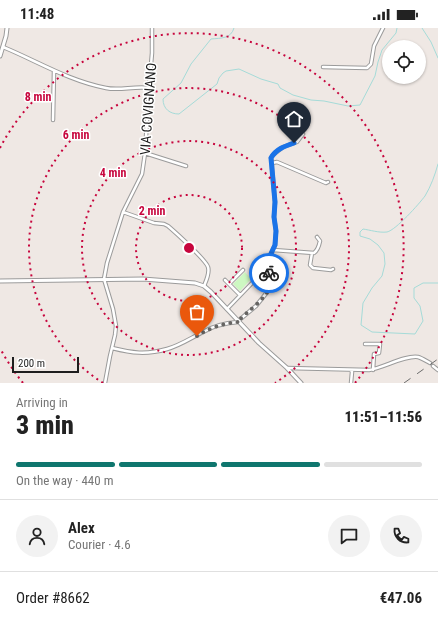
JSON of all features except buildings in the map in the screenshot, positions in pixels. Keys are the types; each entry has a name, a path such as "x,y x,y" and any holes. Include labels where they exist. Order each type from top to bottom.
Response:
{"street":[{"path":"0,56 7,28"},
{"name":"VIA COVIGNANO","path":"104,279 107,263 123,212 142,174 145,153 152,53 152,28"},
{"path":"323,67 367,68 371,64 374,46 383,28"},
{"path":"3,47 54,71 90,84 112,89 141,87 149,88"},
{"path":"53,120 54,71"},
{"path":"112,348 141,354 166,350 212,328 238,321 256,306 268,292 270,285 268,263 276,239 274,217 275,202 271,158 283,147 297,142 303,134"},
{"path":"145,153 186,166"},
{"path":"272,165 272,163 277,162 326,183 328,182"},
{"path":"123,212 154,223 168,226 208,267 204,286"},
{"path":"273,250 316,252 320,241 317,236"},
{"path":"312,253 311,267 333,269"},
{"path":"229,284 243,270"},
{"path":"104,279 115,318 115,336 105,383"},
{"path":"0,281 143,279 195,283 204,286 259,343 287,368 301,383"},
{"path":"225,280 240,295"},
{"path":"227,309 254,281"},
{"path":"365,344 380,344 379,354 374,354 373,370"},
{"path":"287,368 373,370 412,357 417,357 430,363"},
{"path":"433,366 438,370"},
{"path":"351,370 351,383"}],"green space":[{"path":"245,272 251,279 240,291 233,284"}],"waterway":[{"path":"234,28 233,32 228,36 211,39 191,64 181,83 163,99 164,106 168,110 179,114 217,84 223,73 226,71 239,69 261,79 278,84 280,88 293,95 311,100 348,106 360,105 375,76 382,50 396,33 397,28"},
{"path":"422,28 431,42 438,58"},
{"path":"438,164 433,180 425,196 396,227 387,232 363,229 360,232 360,236 370,239 378,245 384,253 385,264 382,276 372,288 363,303 361,325 372,332 415,334 423,321 420,306 414,298 414,288 423,283 438,283"}],"railway":[{"path":"404,383 438,359"}],"way so far":[{"path":"197,336 212,328 232,322 239,322 238,321 256,306 268,292 270,288 269,273"}],"route":[{"path":"269,273 269,258 276,239 274,217 275,202 271,158 281,148 294,143"}]}
